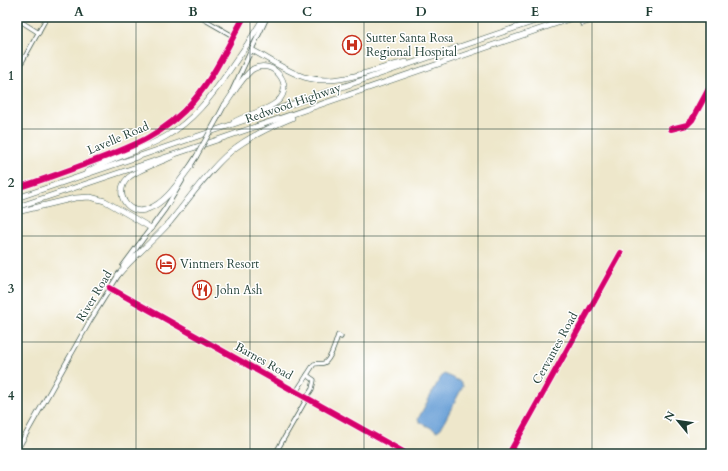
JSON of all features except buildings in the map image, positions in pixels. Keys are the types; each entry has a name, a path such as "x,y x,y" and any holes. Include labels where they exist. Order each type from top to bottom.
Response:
{"highway":[{"path":"79,177 96,167 135,152 164,138 191,119 208,101 266,17"},
{"name":"Redwood Highway","path":"17,198 547,17"},
{"name":"Redwood Highway","path":"17,207 575,17"},
{"path":"252,50 300,75 328,80 344,78 425,59"},
{"path":"224,105 248,74 254,69 263,67 270,68 276,71 282,78 284,89 283,94 278,101 268,107 241,118 226,127"},
{"path":"118,275 170,222 211,172 230,152 255,135 320,105"},
{"path":"186,150 129,177 124,183 122,189 124,202 136,211 151,208 168,195 191,166"},
{"path":"17,212 75,198 90,197 108,202 151,228"}],"main road":[{"name":"River Road","path":"17,450 110,288 171,199 191,166 252,50 266,17"}],"street":[{"path":"17,71 47,17"},
{"path":"200,17 206,19 233,36"},
{"name":"Lavelle Road","path":"17,188 127,149 159,132 179,116 198,96 244,17"},
{"path":"582,24 603,17"},
{"path":"17,19 39,33"},
{"path":"671,129 687,125 692,120 711,85"},
{"name":"Cervantes Road","path":"509,454 621,252"},
{"name":"Barnes Road","path":"110,288 407,454"},
{"path":"296,392 314,364 324,363 334,347 338,335 341,337"},
{"path":"275,454 312,389 314,380 307,375"}],"water":[{"path":"444,374 461,382 463,386 441,428 437,431 420,422 418,419 439,380"}],"cycle path":[{"path":"17,188 120,151 160,131 172,122 202,91 221,60 244,17"},
{"path":"671,129 687,125 692,120 711,85"},
{"path":"509,454 621,253"},
{"path":"110,288 407,454"}],"place":[{"name":"Sutter Santa Rosa Regional Hospital","path":"352,45"},
{"name":"Vintners Resort","path":"166,264"},
{"name":"John Ash","path":"202,290"}]}
